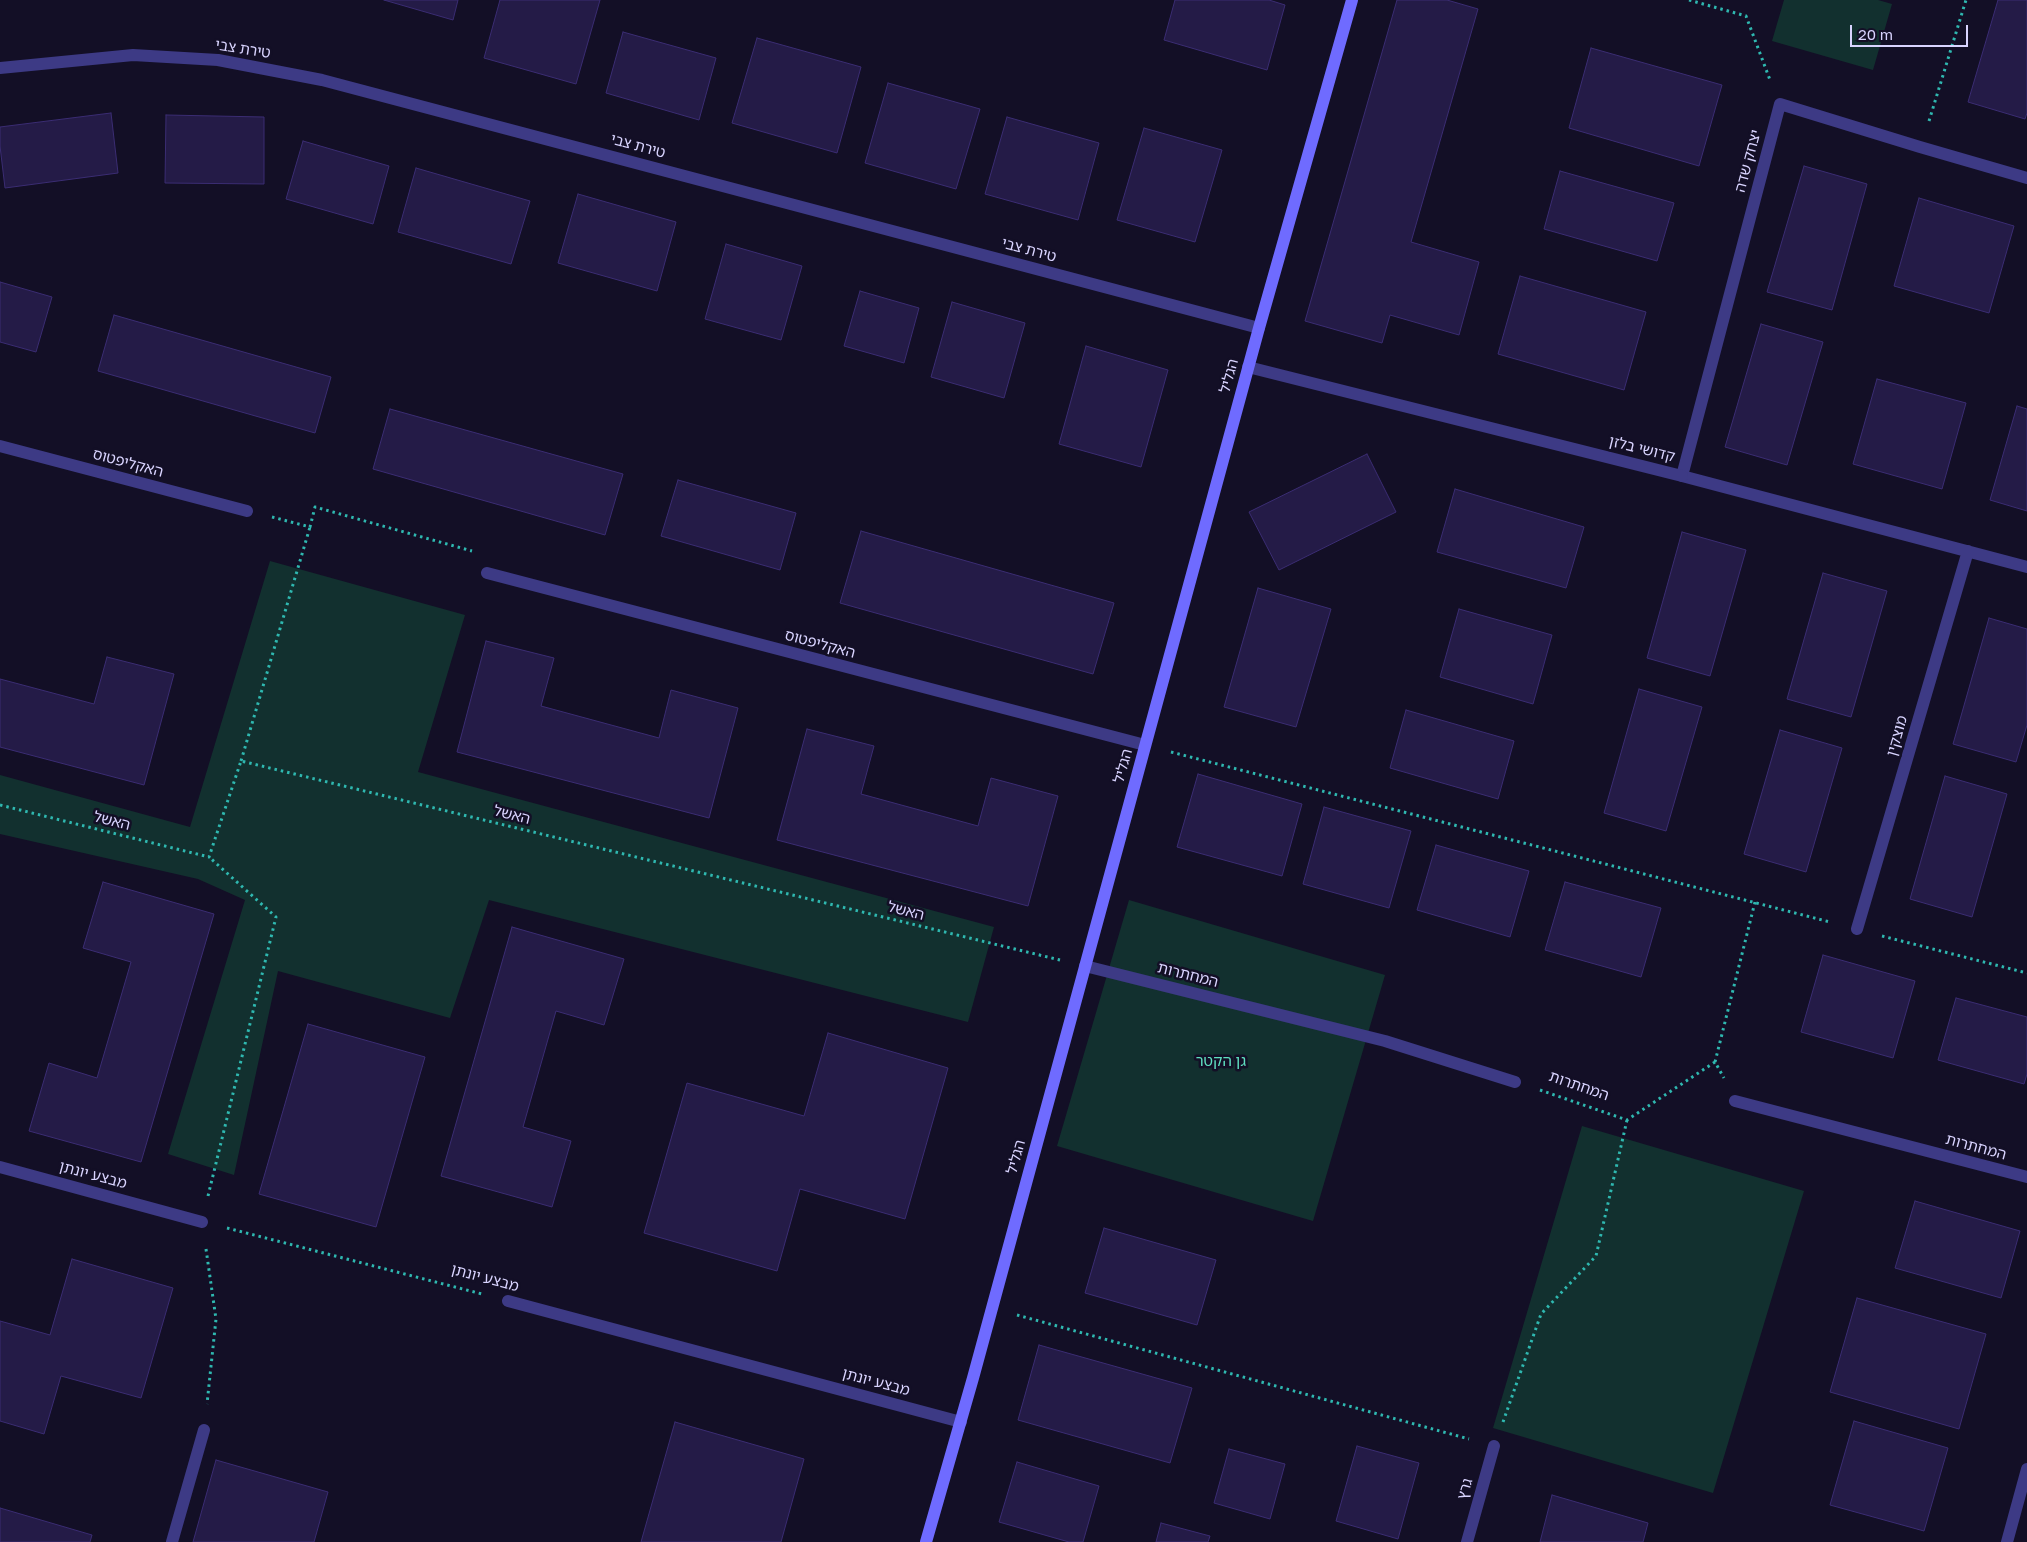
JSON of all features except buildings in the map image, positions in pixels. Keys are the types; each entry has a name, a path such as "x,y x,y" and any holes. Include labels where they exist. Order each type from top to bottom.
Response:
{"street":[{"name":"הגליל","path":"926,1542 961,1422 1248,367 1352,0"},
{"name":"טירת צבי","path":"0,68 133,56 218,60 322,80 1259,328"},
{"path":"1780,104 2027,178"},
{"name":"יצחק שדה","path":"1682,476 1780,104"},
{"name":"קדושי בלזן","path":"1248,367 1682,476 2027,567"},
{"name":"האקליפטוס","path":"0,446 247,511"},
{"name":"מוצקין","path":"1857,929 1968,551"},
{"name":"האקליפטוס","path":"487,574 1145,746"},
{"name":"המחתרות","path":"1085,966 1385,1041 1515,1082"},
{"name":"המחתרות","path":"1735,1101 2027,1178"},
{"name":"מבצע יונתן","path":"0,1167 202,1222"},
{"name":"מבצע יונתן","path":"508,1301 961,1422"},
{"path":"172,1542 204,1430"},
{"name":"גרץ","path":"1467,1542 1494,1446"},
{"path":"2007,1542 2027,1469"}],"path":[{"path":"1689,0 1746,16 1780,104"},
{"path":"1920,147 1966,0"},
{"path":"204,1430 216,1320 202,1222 276,918 209,857 241,761 315,507 492,556 487,574"},
{"path":"247,511 310,527"},
{"path":"1145,746 2027,973"},
{"name":"האשל","path":"241,761 1085,966"},
{"name":"האשל","path":"0,805 209,857"},
{"path":"1735,1101 1715,1062 1755,902"},
{"path":"992,1308 1494,1446 1541,1314 1596,1256 1627,1120 1715,1062"},
{"name":"המחתרות","path":"1515,1082 1627,1120"},
{"name":"מבצע יונתן","path":"202,1222 508,1301"}],"green space":[{"path":"1784,0 1878,0 1892,4 1873,70 1772,41"},
{"path":"270,561 465,615 418,772 994,927 968,1022 489,900 450,1018 278,971 234,1175 168,1154 245,900 198,879 0,834 0,775 190,827"},
{"name":"גן הקטר","path":"1129,900 1385,975 1313,1221 1057,1146"},
{"path":"1582,1126 1804,1191 1713,1493 1493,1428"}]}
